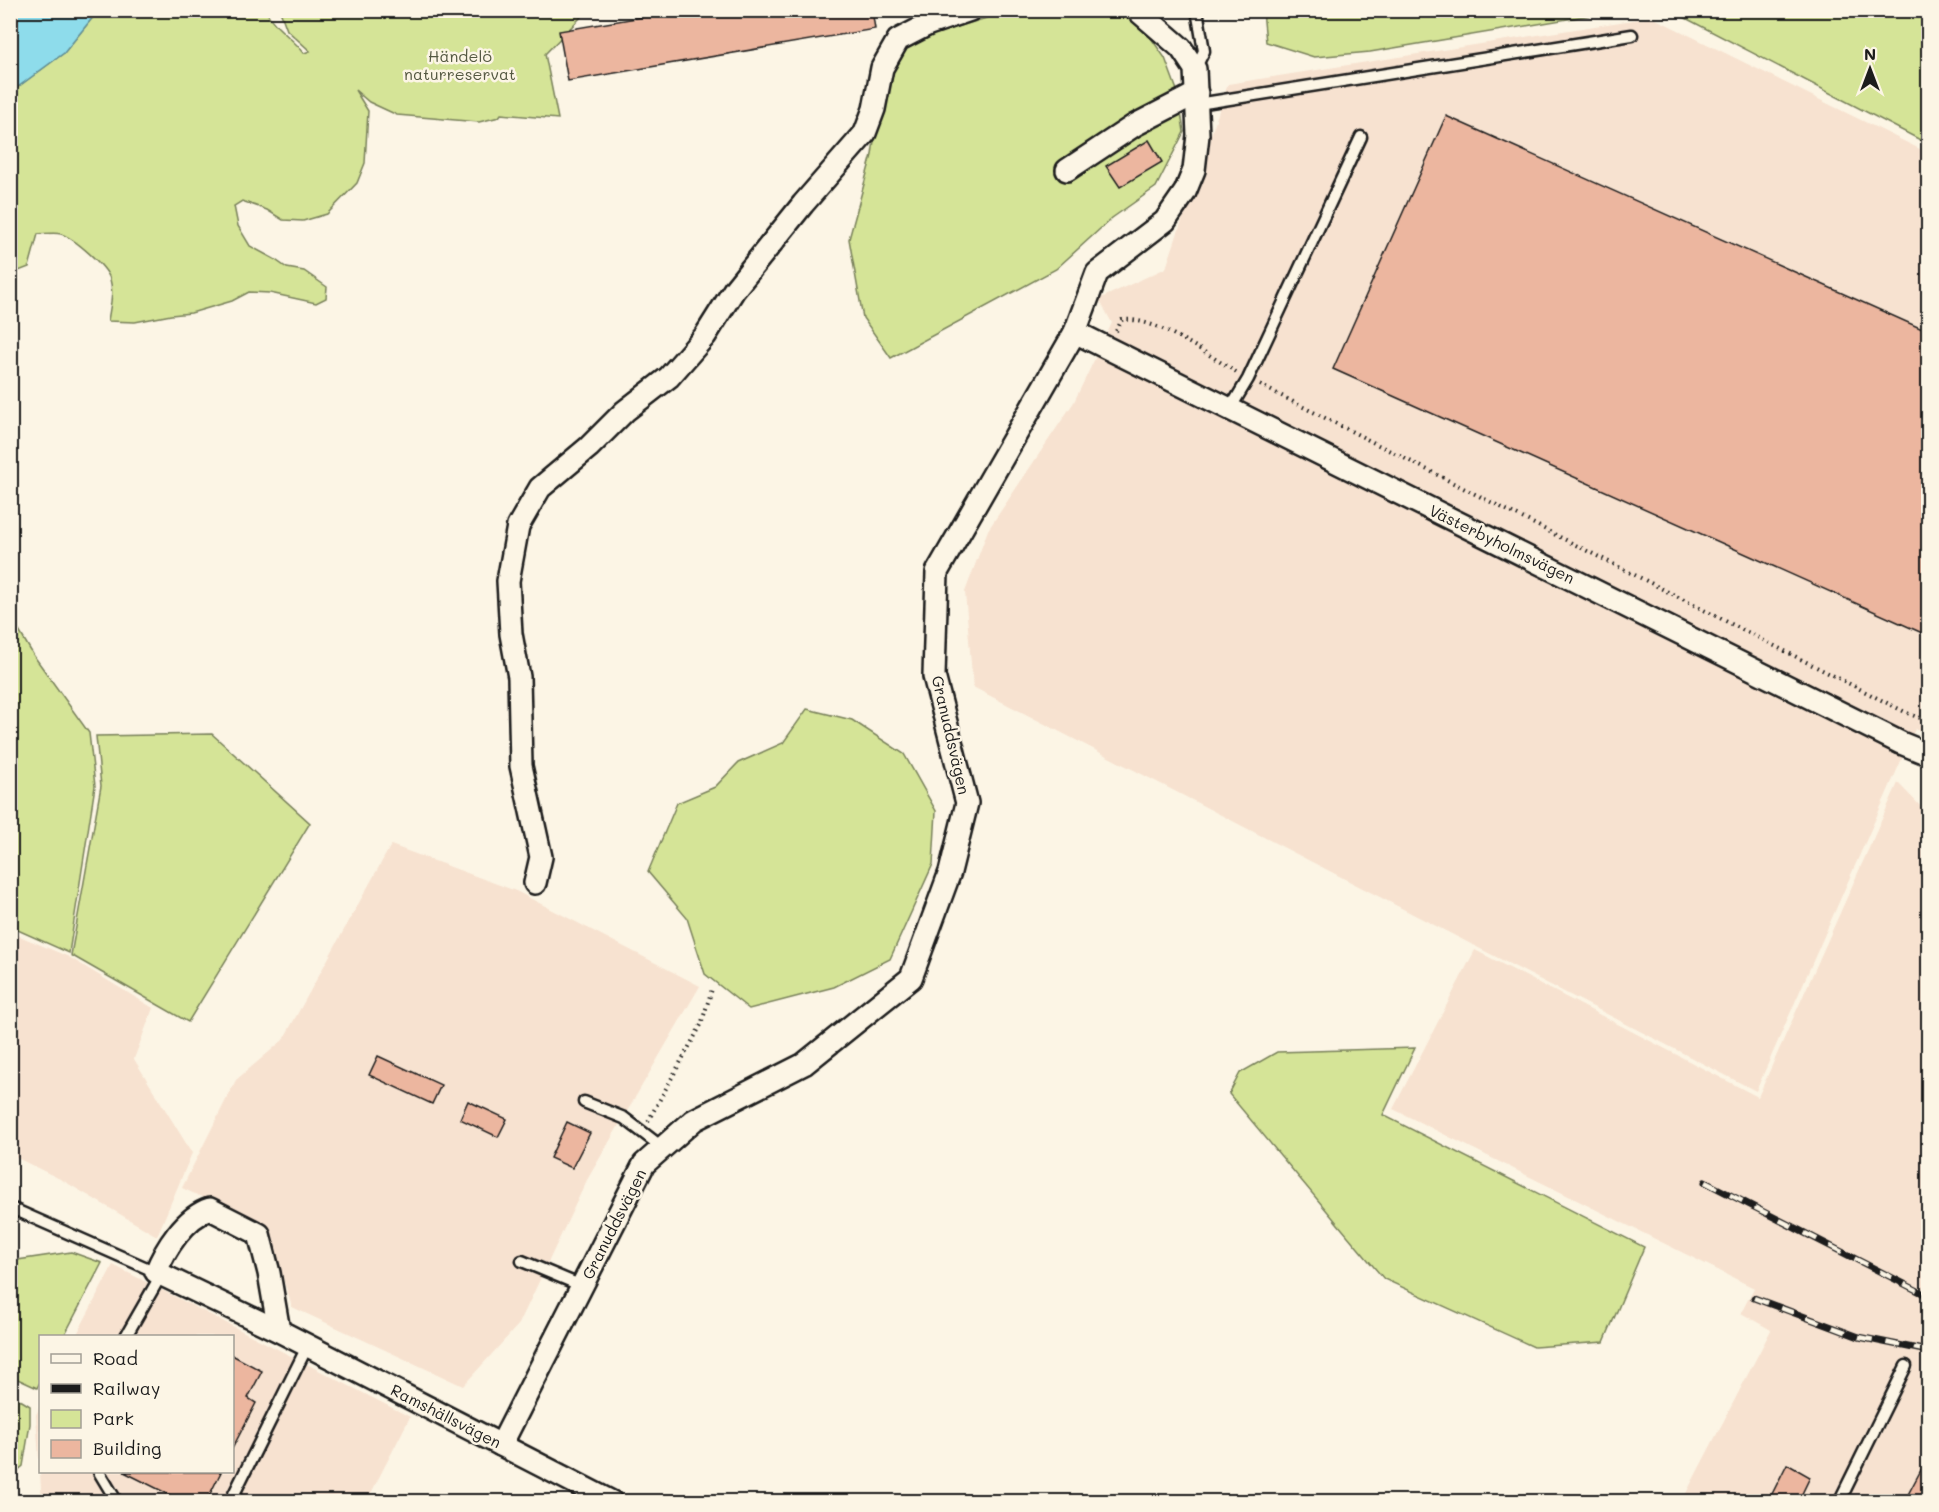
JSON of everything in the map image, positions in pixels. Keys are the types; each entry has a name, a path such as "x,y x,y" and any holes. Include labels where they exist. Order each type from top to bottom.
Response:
{"street":[{"path":"535,884 541,857 521,766 519,676 511,634 508,581 518,526 540,488 589,447 625,411 669,377 705,336 734,290 803,204 865,133 874,109 882,68 898,40 928,24 970,10"},
{"path":"1137,10 1181,48 1195,69"},
{"name":"Granuddsvägen","path":"501,1444 644,1164 694,1120 804,1064 911,978 950,872 967,802 934,676 937,572 1075,332 1097,273 1165,221 1185,192 1194,170 1198,135 1195,69"},
{"path":"1067,170 1135,124 1197,99"},
{"name":"Västerbyholmsvägen","path":"1075,332 1929,754"},
{"path":"159,1274 162,1257 186,1226 199,1212 210,1209 259,1234 269,1273 279,1331"},
{"name":"Ramshällsvägen","path":"159,1274 308,1345 612,1502"}],"lane":[{"path":"1195,69 1204,51 1197,10"},
{"path":"1197,99 1632,34"},
{"path":"1230,409 1248,379 1361,136"},
{"path":"584,1102 624,1118 663,1148"},
{"path":"11,1208 159,1274 127,1335"},
{"path":"522,1261 582,1286"},
{"path":"230,1502 308,1345"},
{"path":"1839,1502 1906,1366"},
{"path":"100,1473 117,1502"}],"path":[{"path":"1108,348 1122,320 1132,319 1157,326 1248,379 1907,713 1929,721"},
{"path":"642,1132 701,1025 712,989"}],"shaded area":[{"path":"1652,17 1928,153 1928,735 1915,729 1756,1091 973,687 965,592 988,530 1074,402 1112,323 1099,299 1166,268 1228,84"},
{"path":"1898,783 1928,814 1928,1501 1682,1501 1771,1330 1741,1313 1754,1288 1393,1109 1475,950 1758,1097"},
{"path":"391,845 516,891 700,986 587,1180 519,1324 463,1386 292,1307 267,1227 182,1188 236,1080 283,1040"},
{"path":"10,932 69,957 153,1008 134,1059 192,1153 157,1236 62,1180 11,1155"},
{"path":"113,1265 410,1417 367,1501 42,1502 40,1473 234,1473 234,1335 77,1335"},
{"path":"39,1408 39,1458 36,1415"}],"green space":[{"path":"1120,10 1142,25 1165,58 1178,93 1184,132 1156,187 1112,218 1056,269 891,358 863,318 849,239 872,155 882,83 902,47 928,36 1009,11"},
{"path":"1263,10 1615,11 1370,52 1314,57 1266,42"},
{"name":"Händelö naturreservat","path":"98,11 266,11 274,23 304,53 310,51 287,30 280,11 583,11 581,17 545,54 558,119 501,114 499,117 479,122 397,115 369,102 355,90 368,111 365,163 357,183 327,214 303,221 283,220 267,210 242,201 234,206 238,226 250,246 287,268 304,271 327,287 326,298 316,303 270,293 249,292 232,301 191,313 135,322 108,321 112,290 107,273 89,253 61,234 38,234 29,267 11,274 11,92 64,53"},
{"path":"1672,11 1928,11 1928,144"},
{"path":"10,616 34,656 89,733 95,786 69,953 11,927"},
{"path":"807,709 852,720 904,754 936,811 933,864 890,959 834,987 749,1009 705,974 687,918 648,872 677,803 715,787 738,763 783,743"},
{"path":"212,734 310,823 188,1022 71,955 101,786 96,736"},
{"path":"1415,1048 1383,1115 1644,1247 1604,1342 1534,1347 1384,1279 1229,1094 1240,1073 1277,1052"},
{"path":"71,1252 102,1263 65,1335 39,1335 39,1384 37,1388 11,1376 11,1261"},
{"path":"12,1395 30,1406 30,1424 23,1466 11,1476"}],"water":[{"path":"11,10 98,11 64,53 11,92"}],"building":[{"path":"683,10 872,10 875,29 568,81 559,31"},
{"path":"1446,116 1929,332 1929,636 1333,369"},
{"path":"1149,140 1162,162 1120,187 1106,166"},
{"path":"378,1056 441,1085 432,1104 369,1075"},
{"path":"468,1101 507,1119 498,1137 460,1119"},
{"path":"567,1122 590,1133 572,1168 550,1158"},
{"path":"234,1356 262,1371 248,1398 256,1403 234,1445"},
{"path":"1929,1455 1929,1502 1904,1502"},
{"path":"1787,1464 1810,1477 1798,1502 1768,1502"},
{"path":"126,1473 220,1473 206,1502 184,1502"}],"railway":[{"path":"1705,1182 1928,1296"},
{"path":"1754,1298 1859,1337 1928,1351"}]}
